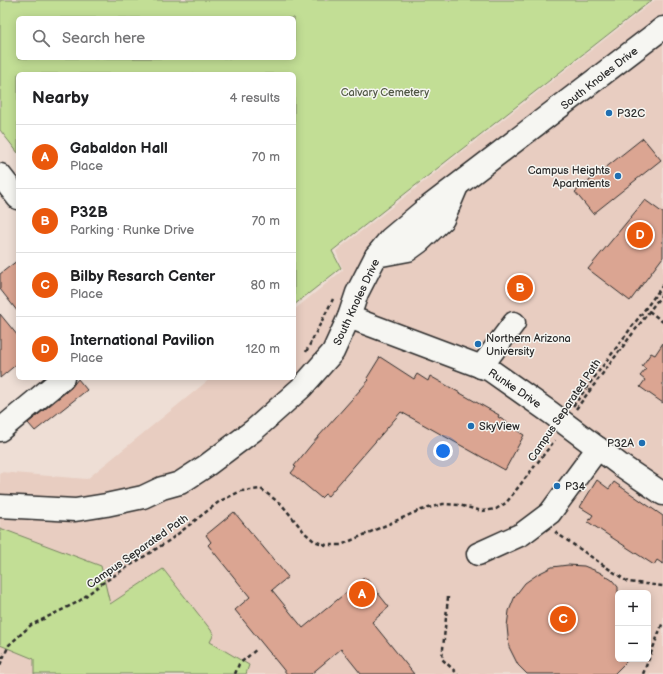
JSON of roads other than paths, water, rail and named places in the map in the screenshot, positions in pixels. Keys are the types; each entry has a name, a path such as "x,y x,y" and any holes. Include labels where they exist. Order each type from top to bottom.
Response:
{"street":[{"name":"South Knoles Drive","path":"0,506 75,510 143,497 162,488 180,483 206,466 254,430 302,387 333,352 358,293 376,256 408,250 419,242 443,219 458,186 663,28"},
{"path":"0,175 16,195"},
{"name":"Runke Drive","path":"349,317 490,370 663,494"},
{"path":"481,367 514,324"},
{"path":"0,430 61,380"},
{"path":"478,554 522,534 550,513 598,448"}],"place":[{"name":"P32C","path":"609,113"},
{"name":"Campus Heights Apartments","path":"618,176"},
{"name":"International Pavilion","path":"640,235"},
{"name":"P32B","path":"520,288"},
{"name":"Northern Arizona University","path":"478,344"},
{"name":"SkyView","path":"471,426"},
{"name":"P32A","path":"642,443"},
{"name":"P34","path":"557,486"},
{"name":"Gabaldon Hall","path":"362,594"},
{"name":"Bilby Resarch Center","path":"563,619"}],"park label":[{"name":"Calvary Cemetery","path":"385,92"}]}
